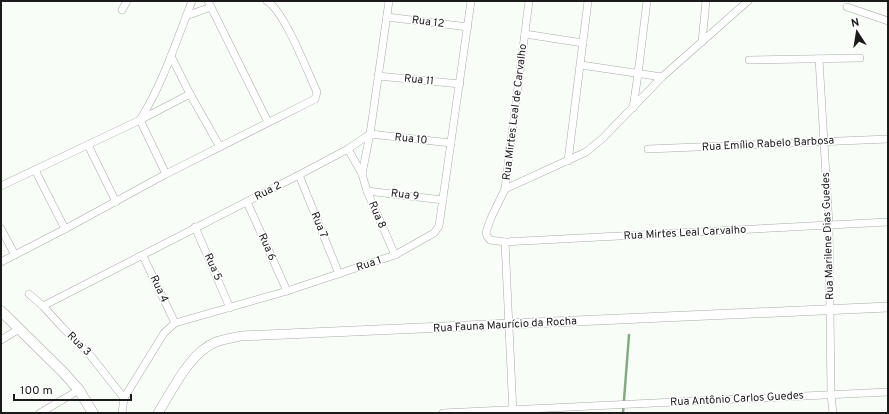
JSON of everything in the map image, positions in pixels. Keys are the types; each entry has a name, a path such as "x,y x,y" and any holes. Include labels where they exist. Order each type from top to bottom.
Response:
{"main road":[{"path":"1,311 63,372 79,390 93,413"}],"street":[{"path":"122,10 127,1"},
{"path":"140,120 153,98 192,1"},
{"path":"1,262 166,174 315,99 317,92 296,47 276,8 267,1"},
{"path":"370,134 390,1"},
{"name":"Rua 1","path":"122,413 124,398 164,332 175,323 287,291 394,255 434,233 439,226 471,1"},
{"name":"Rua Mirtes Leal de Carvalho","path":"486,232 491,218 505,190 529,1"},
{"path":"568,160 588,1"},
{"path":"632,109 647,1"},
{"path":"702,42 706,1"},
{"name":"Rua Mirtes Leal de Carvalho","path":"505,190 586,152 603,138 662,77 748,1"},
{"path":"186,16 210,4 268,122"},
{"path":"847,7 888,21"},
{"name":"Rua 12","path":"387,16 468,27"},
{"name":"Rua Mirtes Leal de Carvalho","path":"525,34 583,43"},
{"path":"171,56 190,94 220,147"},
{"path":"749,60 860,58"},
{"name":"Rua Marilene Dias Guedes","path":"819,59 829,225 831,395 833,413"},
{"path":"581,65 662,77"},
{"name":"Rua 11","path":"378,76 460,84"},
{"path":"1,186 88,146 190,94"},
{"path":"140,120 166,174"},
{"name":"Rua 10","path":"370,134 451,143"},
{"name":"Rua 2","path":"43,306 299,175 348,149 370,134"},
{"name":"Rua 8","path":"362,174 370,134"},
{"name":"Rua Emílio Rabelo Barbosa","path":"648,149 888,139"},
{"path":"88,146 116,202"},
{"name":"Rua 8","path":"348,149 362,174 367,191 394,255"},
{"path":"35,170 65,229"},
{"name":"Rua 7","path":"299,175 339,274"},
{"name":"Rua 9","path":"367,191 443,200"},
{"name":"Rua 6","path":"247,202 287,291"},
{"name":"Rua Mirtes Leal Carvalho","path":"486,232 490,240 505,242 888,222"},
{"name":"Rua 5","path":"195,227 230,308"},
{"path":"1,229 15,255"},
{"path":"505,242 513,411"},
{"name":"Rua 4","path":"143,256 175,323"},
{"name":"Rua 3","path":"29,294 43,306 90,355 124,398"},
{"name":"Rua Fauna Maurício da Rocha","path":"158,413 187,367 200,352 216,342 241,336 888,307"},
{"path":"1,340 19,329"},
{"path":"40,413 79,390"},
{"name":"Rua Antônio Carlos Guedes","path":"443,413 513,411 888,392"}],"waterway":[{"path":"623,413 629,335"}]}
